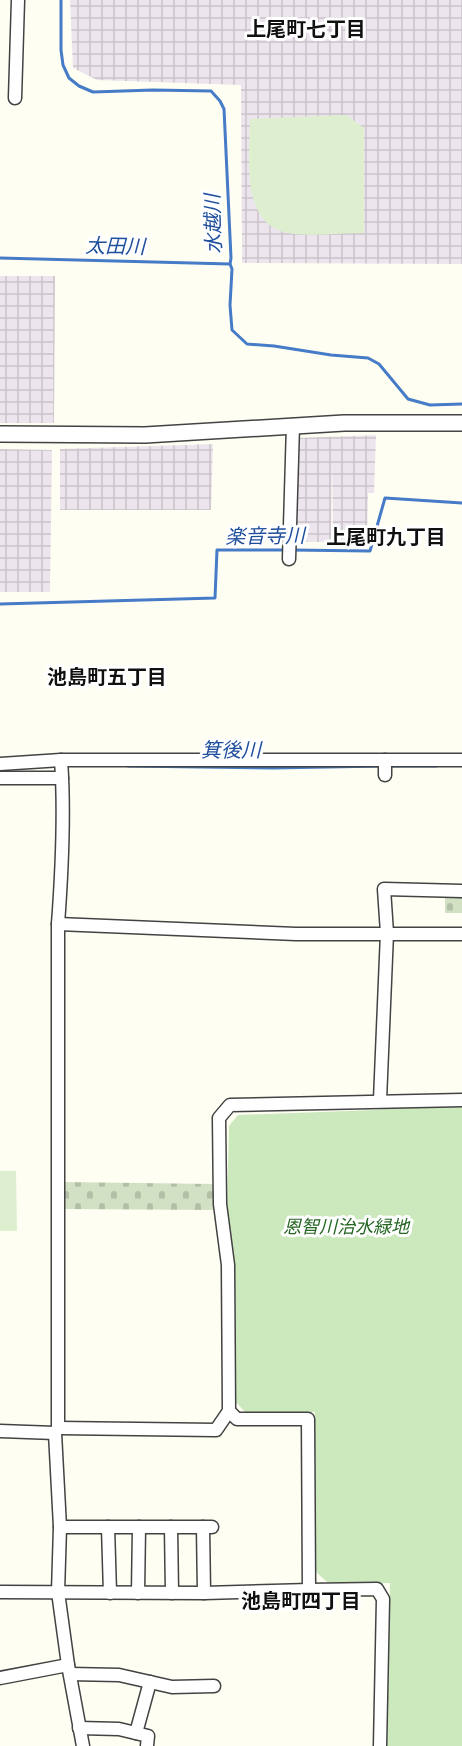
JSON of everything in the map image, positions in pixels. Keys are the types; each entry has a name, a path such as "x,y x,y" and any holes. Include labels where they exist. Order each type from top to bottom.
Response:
{"street":[{"path":"15,98 18,0"},
{"path":"0,434 145,435 293,425 462,423"},
{"path":"289,559 293,425"},
{"path":"0,764 61,760 462,760"},
{"path":"61,760 62,879 58,924 56,1431 60,1527 58,1592 83,1746"},
{"path":"385,760 385,776"},
{"path":"0,778 62,778"},
{"path":"380,1101 387,933 384,889 462,891"},
{"path":"58,924 296,934 462,934"},
{"path":"0,1431 216,1430 229,1411 228,1265 220,1204 219,1118 230,1105 462,1100"},
{"path":"229,1411 237,1419 308,1419 309,1590"},
{"path":"60,1527 208,1527 204,1593"},
{"path":"108,1527 110,1593"},
{"path":"138,1593 139,1527"},
{"path":"171,1527 172,1593"},
{"path":"0,1592 204,1593 377,1589 383,1599 380,1746"},
{"path":"0,1678 69,1670 113,1674 172,1687 214,1686"},
{"path":"136,1733 150,1682"},
{"path":"79,1728 106,1728 148,1736 147,1746"}],"shaded area":[{"path":"70,0 462,0 462,264 242,263 241,85 97,80 73,68"},
{"path":"0,276 55,276 54,423 0,423"},
{"path":"376,435 374,493 368,493 367,542 333,542 332,458 331,542 297,542 297,438"},
{"path":"213,444 211,510 60,510 60,449"},
{"path":"0,449 52,450 50,592 0,592"}],"green space":[{"path":"346,115 364,128 364,233 303,235 277,229 264,220 251,190 250,119"},
{"path":"445,894 462,894 462,913 445,913"},
{"name":"恩智川治水緑地","path":"426,1105 462,1106 462,1746 387,1746 390,1583 328,1583 315,1571 315,1412 246,1413 234,1400 234,1266 227,1206 229,1126 238,1115 375,1110"},
{"path":"0,1171 16,1171 17,1231 0,1231"},
{"path":"61,1182 214,1184 213,1210 61,1209"}],"waterway":[{"name":"水越川","path":"61,0 63,65 69,78 79,86 93,92 211,91 220,101 224,109 232,269 230,305 232,330 247,344 368,358 379,364 408,399 430,405 462,404"},
{"name":"太田川","path":"0,258 230,264"},
{"name":"楽音寺川","path":"291,550 370,551 385,498 462,503"},
{"name":"楽音寺川","path":"0,604 215,598 217,550 285,550"},
{"name":"箕後川","path":"128,766 273,768 382,766"},
{"name":"箕後川","path":"389,766 436,766"}],"district":[{"name":"上尾町七丁目","path":"306,29"},
{"name":"上尾町九丁目","path":"386,537"},
{"name":"池島町五丁目","path":"107,677"},
{"name":"池島町四丁目","path":"301,1601"}]}
